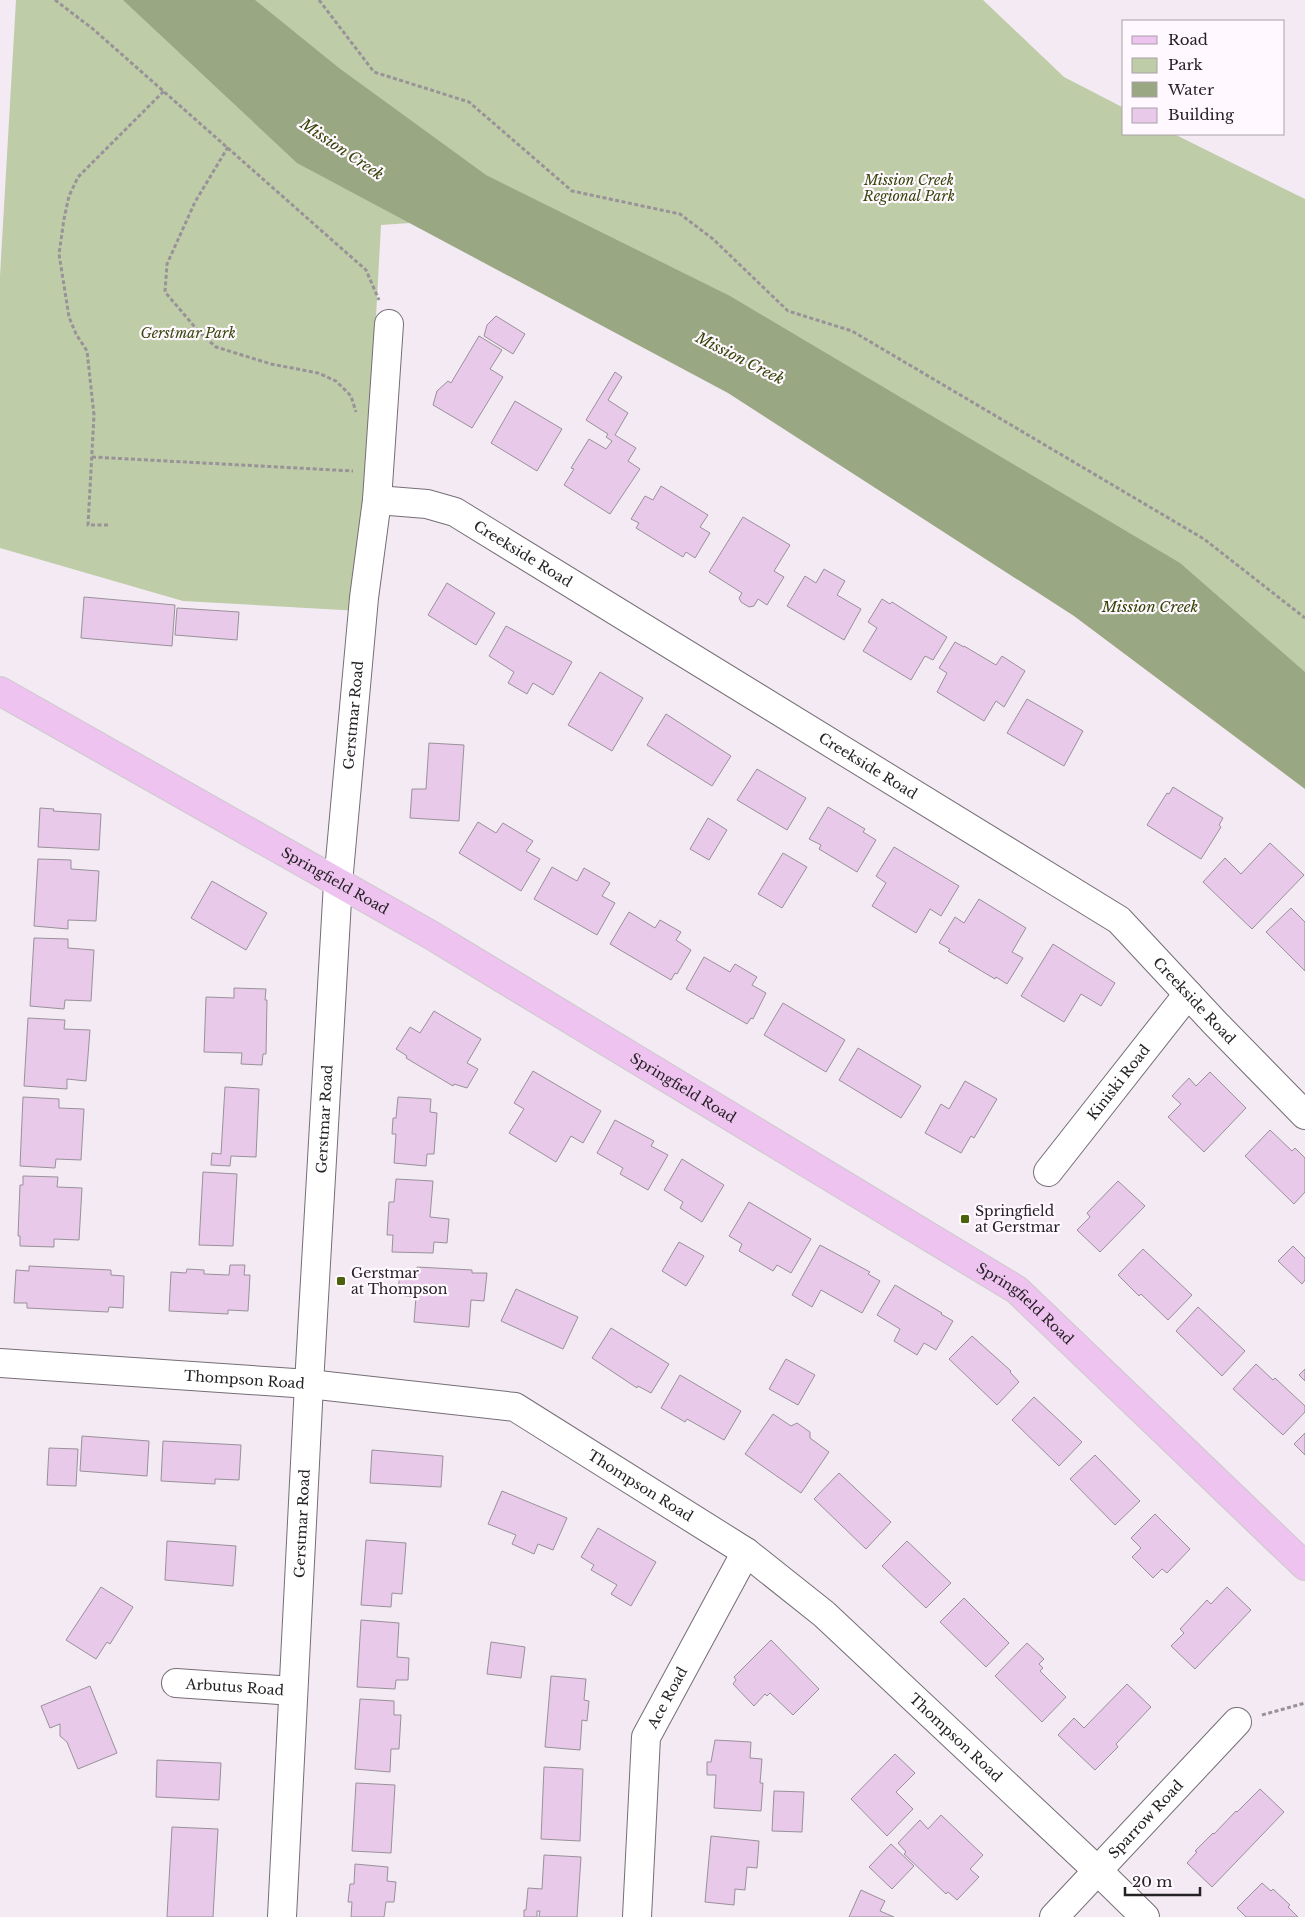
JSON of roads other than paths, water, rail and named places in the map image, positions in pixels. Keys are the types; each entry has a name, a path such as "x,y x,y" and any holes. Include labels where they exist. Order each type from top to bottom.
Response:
{"main road":[{"name":"Springfield Road","path":"0,691 431,935 1017,1290 1305,1566"}],"street":[{"name":"Gerstmar Road","path":"282,1917 309,1384 338,883 364,598 377,500 389,324"},
{"name":"Creekside Road","path":"377,500 428,504 455,512 1119,920 1305,1115"},
{"name":"Kiniski Road","path":"1048,1172 1188,994"},
{"name":"Thompson Road","path":"0,1364 309,1384 515,1407 746,1552 824,1614 1098,1871 1144,1917"},
{"name":"Ace Road","path":"637,1917 646,1737 746,1552"},
{"name":"Arbutus Road","path":"176,1683 293,1691"},
{"name":"Sparrow Road","path":"1054,1917 1237,1722"}],"water":[{"name":"Mission Creek","path":"123,0 255,0 339,68 486,175 730,296 1180,563 1305,672 1305,789 1074,616 728,393 297,163"}],"place":[{"name":"Springfield at Gerstmar","path":"965,1219"},
{"name":"Gerstmar at Thompson","path":"341,1281"}],"park label":[{"name":"Mission Creek Regional Park","path":"909,188"},
{"name":"Gerstmar Park","path":"188,333"}]}
